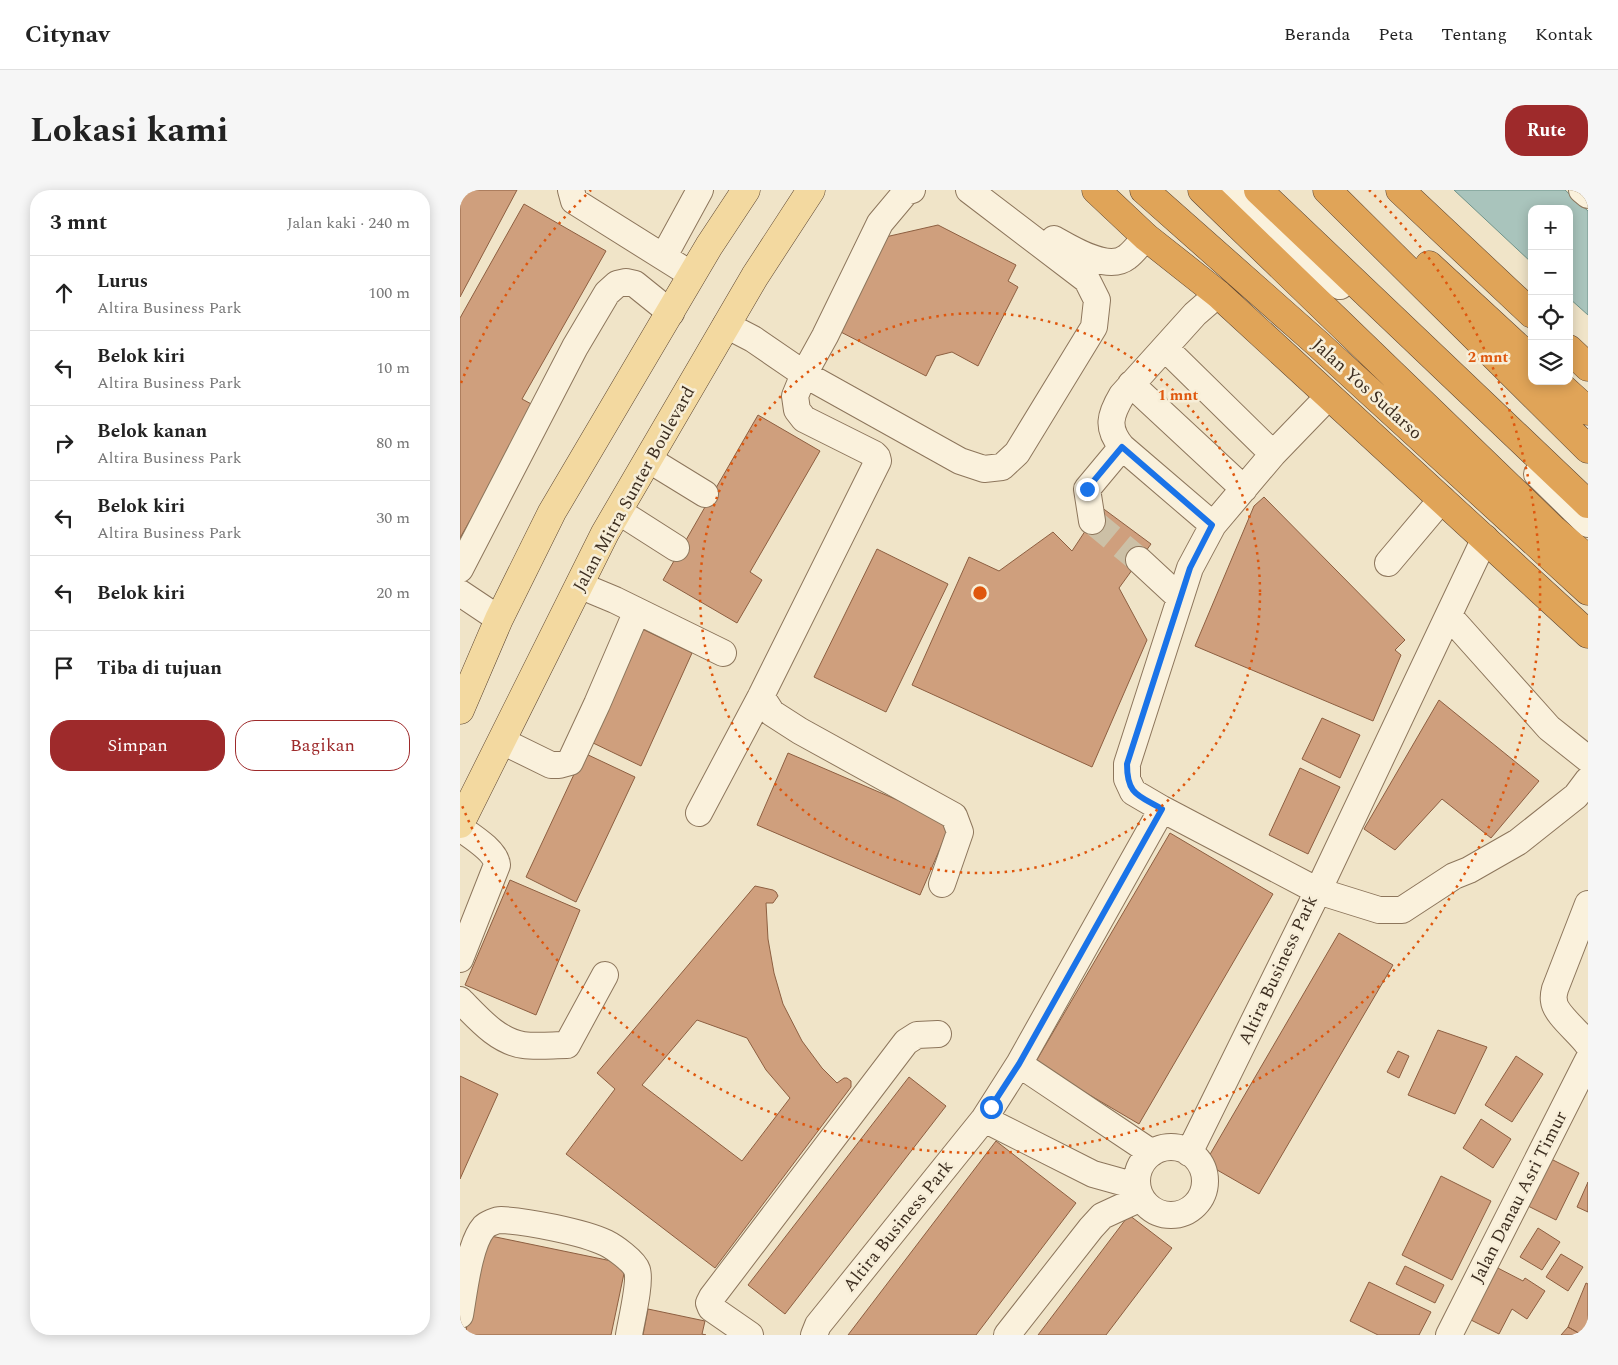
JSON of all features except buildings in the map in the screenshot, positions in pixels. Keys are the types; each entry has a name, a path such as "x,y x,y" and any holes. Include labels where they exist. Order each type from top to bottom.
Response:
{"highway":[{"path":"1096,190 1146,237 1218,294 1588,634"},
{"name":"Jalan Yos Sudarso","path":"1144,190 1318,344 1588,591"},
{"path":"1202,190 1554,530 1588,559"},
{"path":"1258,190 1588,504"},
{"path":"1400,190 1528,310"},
{"path":"1336,192 1528,357"},
{"path":"1336,192 1588,449"},
{"path":"1573,353 1588,367"},
{"path":"1559,385 1588,411"}],"main road":[{"path":"460,710 499,619 552,512 709,246 746,190"},
{"name":"Jalan Mitra Sunter Boulevard","path":"460,826 605,533 755,276 812,190"}],"street":[{"path":"571,190 574,201 692,275"},
{"path":"664,256 700,190"},
{"path":"699,813 762,696 878,460 878,457 874,454 804,419 797,410 795,396 804,374 825,336 880,223 906,192 912,190"},
{"path":"726,325 753,339 804,374 960,461 984,469 1002,467 1017,453 1094,327 1097,300 1088,280 969,190"},
{"path":"1234,190 1385,326 1588,524"},
{"path":"1582,190 1588,195"},
{"path":"1013,223 1048,236 1080,253 1102,261 1115,262 1127,258 1146,237"},
{"path":"460,569 574,347 607,293 617,284 626,282 635,284 671,313"},
{"path":"1212,525 1122,447 1113,436 1112,422 1114,408 1126,390 1195,314 1218,294"},
{"path":"1165,348 1273,454"},
{"path":"1126,390 1244,489"},
{"name":"Altira Business Park","path":"1189,1153 1318,891 1133,792 1127,779 1127,764 1190,568 1212,525 1273,454 1329,396"},
{"path":"1092,521 1087,489 1122,447"},
{"path":"648,459 705,494"},
{"path":"1388,563 1442,499"},
{"path":"618,511 676,548"},
{"path":"1485,538 1318,891 1379,910 1402,910 1454,876 1469,870 1518,842 1576,796 1588,780"},
{"path":"1140,560 1180,598"},
{"path":"579,585 638,611 723,654"},
{"path":"460,592 499,619"},
{"path":"502,741 551,765 570,762 598,704 638,611"},
{"path":"1449,616 1549,728 1588,759"},
{"path":"762,696 772,713 800,731 954,816 960,832 942,884"},
{"name":"Altira Business Park","path":"814,1335 818,1325 984,1119 1019,1064 1162,809"},
{"path":"460,826 492,853 496,860 496,865 460,959"},
{"path":"1588,904 1555,989 1554,1001 1556,1009 1588,1045"},
{"path":"460,1000 486,1026 508,1042 525,1046 567,1044 605,976"},
{"path":"750,1335 711,1308 709,1303 712,1297 906,1042 917,1036 938,1034"},
{"name":"Jalan Danau Asri Timur","path":"1449,1335 1588,1060"},
{"path":"1019,1064 1152,1154"},
{"path":"984,1119 1093,1174 1139,1192"},
{"path":"1168,1148 1179,1148 1189,1153 1200,1164 1204,1180 1201,1195 1192,1208 1180,1214 1167,1215 1149,1208 1139,1192 1141,1165 1152,1154 1168,1148"},
{"path":"1006,1335 1102,1216 1139,1192"},
{"path":"460,1315 474,1245 484,1226 499,1220 531,1224 582,1235 606,1243 628,1259 637,1270 637,1284 629,1335"}],"water":[{"path":"1454,190 1565,190 1588,211 1588,315 1573,302 1573,205 1528,205 1528,259"}],"tunnel":[{"path":"1092,521 1139,560"}],"route":[{"path":"991,1107 1019,1064 1162,809 1133,792 1127,779 1127,764 1190,568 1212,525 1122,447 1087,489"}]}
